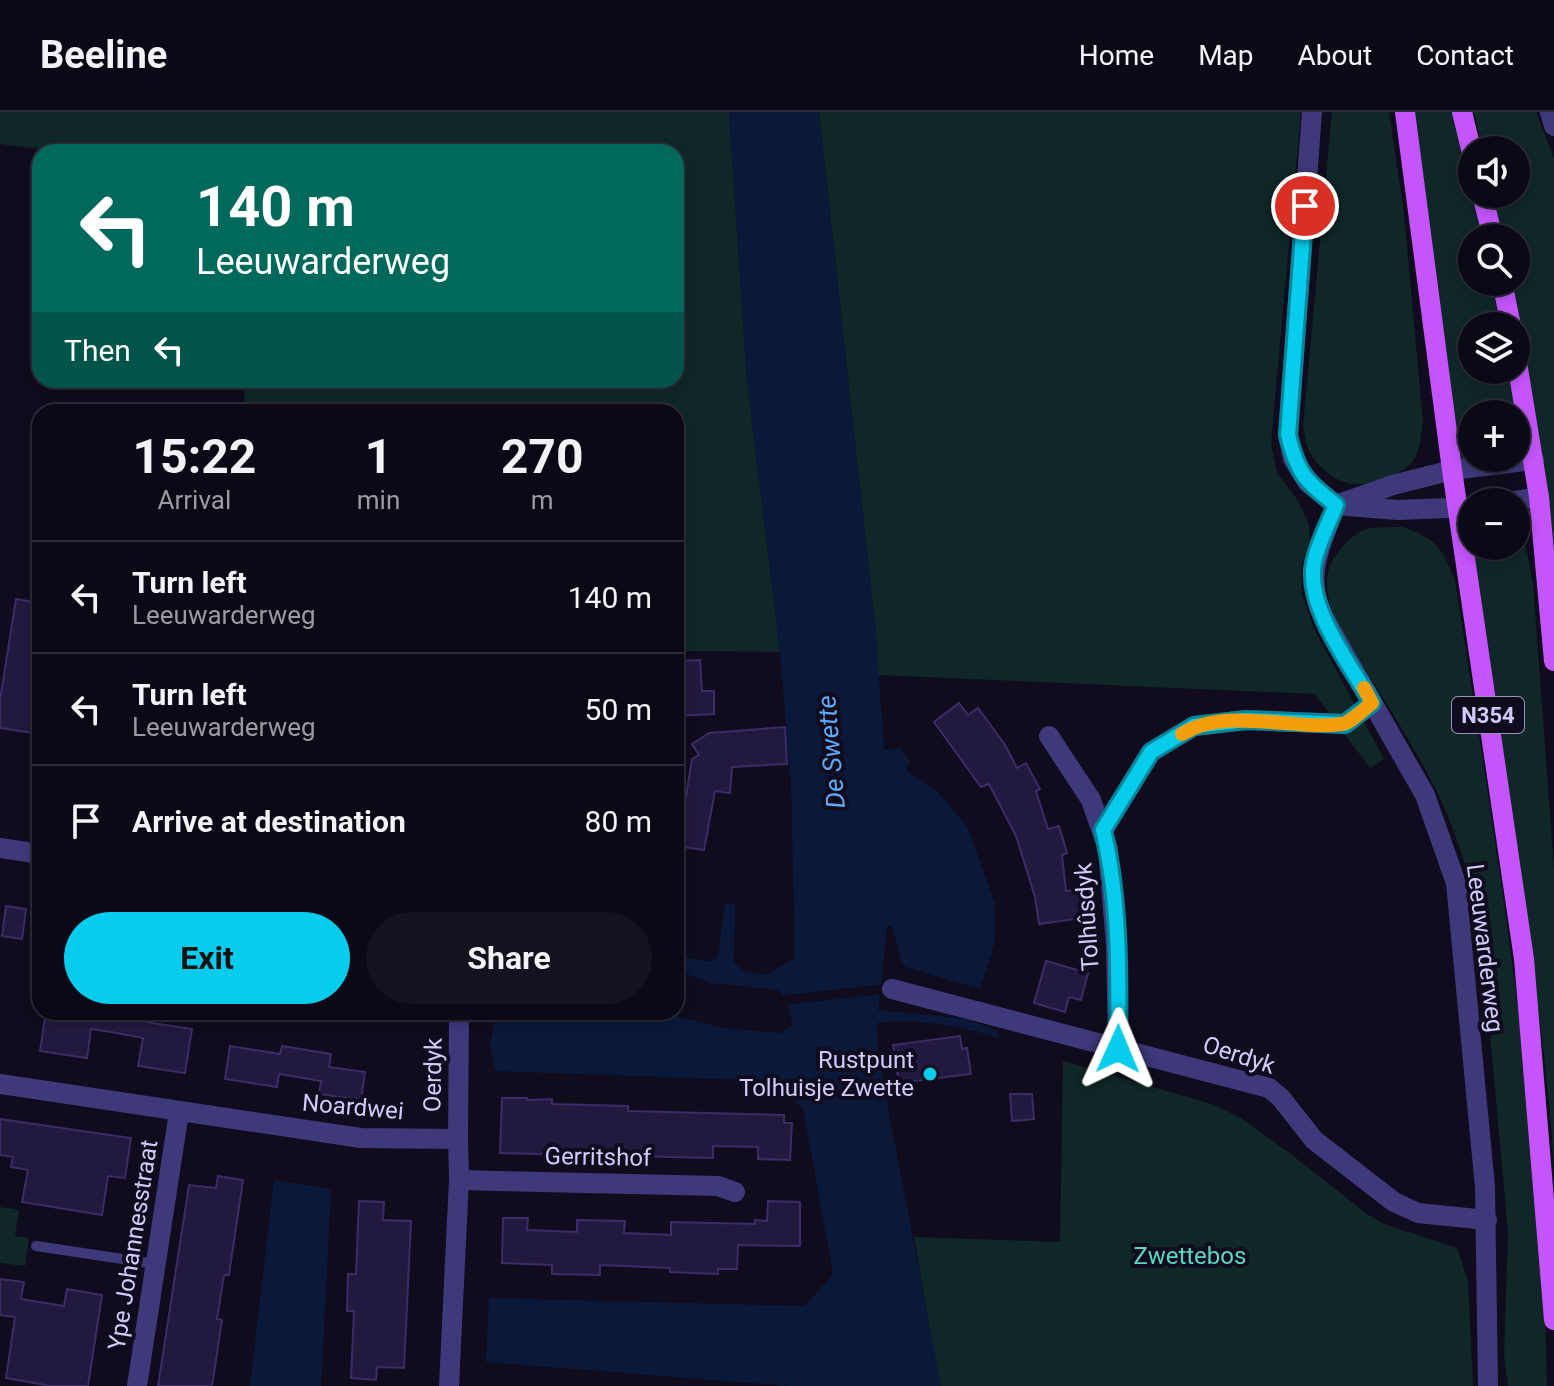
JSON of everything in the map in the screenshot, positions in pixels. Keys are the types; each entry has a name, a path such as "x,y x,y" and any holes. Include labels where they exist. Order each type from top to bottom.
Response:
{"main road":[{"name":"Leeuwarderweg","path":"1405,112 1452,470 1458,488"},
{"path":"1462,112 1468,136"},
{"path":"1521,384 1539,497 1554,661"},
{"name":"Leeuwarderweg","path":"1472,560 1524,959 1554,1320"}],"street":[{"path":"1312,112 1288,435 1293,459 1308,483 1336,505 1398,510 1458,508"},
{"path":"1550,112 1554,126"},
{"path":"1336,505 1393,485 1452,470 1534,460"},
{"path":"1530,498 1539,497"},
{"name":"Leeuwarderweg","path":"1336,505 1315,559 1314,588 1320,611 1425,795 1456,883 1487,1220 1488,1386"},
{"name":"Tolhûsdyk","path":"1103,830 1151,752 1194,726 1246,720 1345,724 1372,703"},
{"name":"Tolhûsdyk","path":"1049,736 1082,783 1103,830 1111,870 1118,1049"},
{"path":"0,848 32,853"},
{"name":"Oerdyk","path":"892,989 1269,1088 1281,1098 1314,1140 1394,1202 1418,1213 1487,1220"},
{"name":"Oerdyk","path":"458,1139 459,1020"},
{"name":"Noardwei","path":"0,1084 361,1138 458,1139"},
{"name":"Ype Johannesstraat","path":"137,1386 179,1112"},
{"path":"449,1386 459,1180 458,1139"},
{"name":"Gerritshof","path":"459,1180 718,1186 735,1192"}],"lane":[{"path":"36,1246 156,1264"}],"green space":[{"path":"0,112 729,112 747,380 780,652 684,651 684,404 244,404 245,390 213,388 684,388 684,144 32,144 32,148 0,144"},
{"path":"819,112 1301,112 1271,443 1277,473 1296,498 1309,524 1309,542 1301,566 1302,595 1314,629 1384,759 1370,768 1315,694 878,675"},
{"path":"1332,112 1389,112 1404,213 1423,422 1418,449 1411,462 1393,477 1369,484 1345,482 1327,473 1309,451 1303,426"},
{"path":"1413,112 1455,112 1460,136 1458,208 1476,208 1479,224 1458,224 1458,296 1494,296 1497,312 1458,312 1458,384 1511,384 1513,400 1458,400 1458,453"},
{"path":"1474,112 1536,112 1554,158 1554,566 1529,384 1530,312 1516,312 1513,296 1530,296 1530,224 1498,224 1495,208 1530,208 1530,136 1480,136"},
{"path":"1403,527 1424,536 1436,546 1455,580 1501,881 1527,1082 1543,1285 1547,1386 1508,1386 1504,1355 1508,1232 1480,923 1471,886 1439,795 1407,736 1332,614 1328,594 1327,577 1332,561 1350,539 1371,528"},
{"path":"1528,560 1533,584 1554,868 1554,1172 1536,990 1499,721 1473,561"},
{"name":"Zwettebos","path":"1063,1061 1215,1105 1241,1118 1367,1214 1384,1224 1457,1248 1468,1281 1473,1386 940,1386 914,1237 1060,1242"},
{"path":"0,1207 19,1210 15,1236 29,1238 25,1266 0,1263"}],"water":[{"name":"De Swette","path":"729,112 819,112 876,634 884,750 901,748 910,762 906,770 937,791 968,828 995,904 994,946 980,989 903,966 892,926 887,926 878,1010 966,1019 998,1031 999,1038 938,1024 877,1023 878,1055 941,1386 790,1386 486,1362 489,1298 805,1306 833,1274 803,1108 775,1081 495,1071 490,1045 495,1020 684,1018 723,1028 781,1033 792,1026 789,1005 777,990 711,983 684,973 684,957 709,962 718,958 725,904 735,903 734,962 742,970 766,975 795,958 791,783 780,652 747,380"},
{"path":"274,1180 331,1189 321,1386 250,1386"}],"pier":[{"path":"884,984 883,994 784,1005 779,996"}],"building":[{"path":"16,599 32,602 32,733 0,728 0,700"},
{"path":"700,660 702,691 714,691 714,714 684,716 684,661"},
{"path":"959,703 968,715 978,708 1005,745 1017,768 1026,763 1040,789 1036,791 1048,829 1059,826 1067,853 1062,855 1066,891 1078,890 1082,918 1039,924 1035,897 1016,836 989,784 981,787 934,722"},
{"path":"785,727 787,764 732,767 730,793 715,791 704,850 684,847 684,809 692,759 699,755 692,744 709,733"},
{"path":"6,906 26,909 22,939 2,936"},
{"path":"1046,961 1088,973 1081,1000 1069,997 1065,1012 1034,1003"},
{"path":"45,1020 146,1020 192,1029 185,1073 138,1066 143,1038 111,1032 91,1029 87,1058 40,1051"},
{"path":"960,1036 962,1049 967,1048 971,1074 899,1083 893,1045"},
{"path":"230,1046 280,1054 282,1046 331,1054 329,1067 365,1072 361,1100 319,1094 321,1081 279,1074 277,1087 225,1079"},
{"path":"1010,1094 1032,1094 1034,1119 1012,1121"},
{"path":"502,1098 552,1099 552,1104 628,1106 628,1111 784,1115 784,1123 792,1123 790,1160 758,1159 758,1147 713,1146 713,1158 500,1153"},
{"path":"0,1119 131,1138 125,1178 108,1176 102,1215 22,1202 28,1170 11,1167 13,1157 0,1155"},
{"path":"218,1176 243,1180 229,1275 224,1275 217,1319 222,1320 212,1386 158,1386 189,1185 216,1188"},
{"path":"359,1201 384,1202 383,1220 411,1221 404,1368 377,1367 376,1380 351,1378 354,1311 347,1311 348,1274 356,1274"},
{"path":"768,1201 800,1202 800,1246 738,1245 737,1269 718,1269 718,1274 600,1265 600,1275 552,1274 552,1265 502,1263 503,1218 528,1218 527,1230 577,1232 577,1220 625,1221 624,1233 671,1235 671,1222 755,1224 755,1220 767,1221"},
{"path":"0,1279 24,1282 21,1299 64,1306 67,1289 102,1295 88,1386 51,1386 6,1378 15,1317 0,1315"}],"slow traffic":[{"path":"1182,734 1194,726 1246,720 1345,724 1372,703 1364,688"}],"place":[{"name":"Rustpunt Tolhuisje Zwette","path":"930,1074"}],"route":[{"path":"1118,1049 1119,997 1111,870 1103,830 1151,752 1194,726 1246,720 1345,724 1372,703 1320,611 1312,578 1315,559 1336,505 1308,483 1293,459 1288,435 1305,206"}]}
